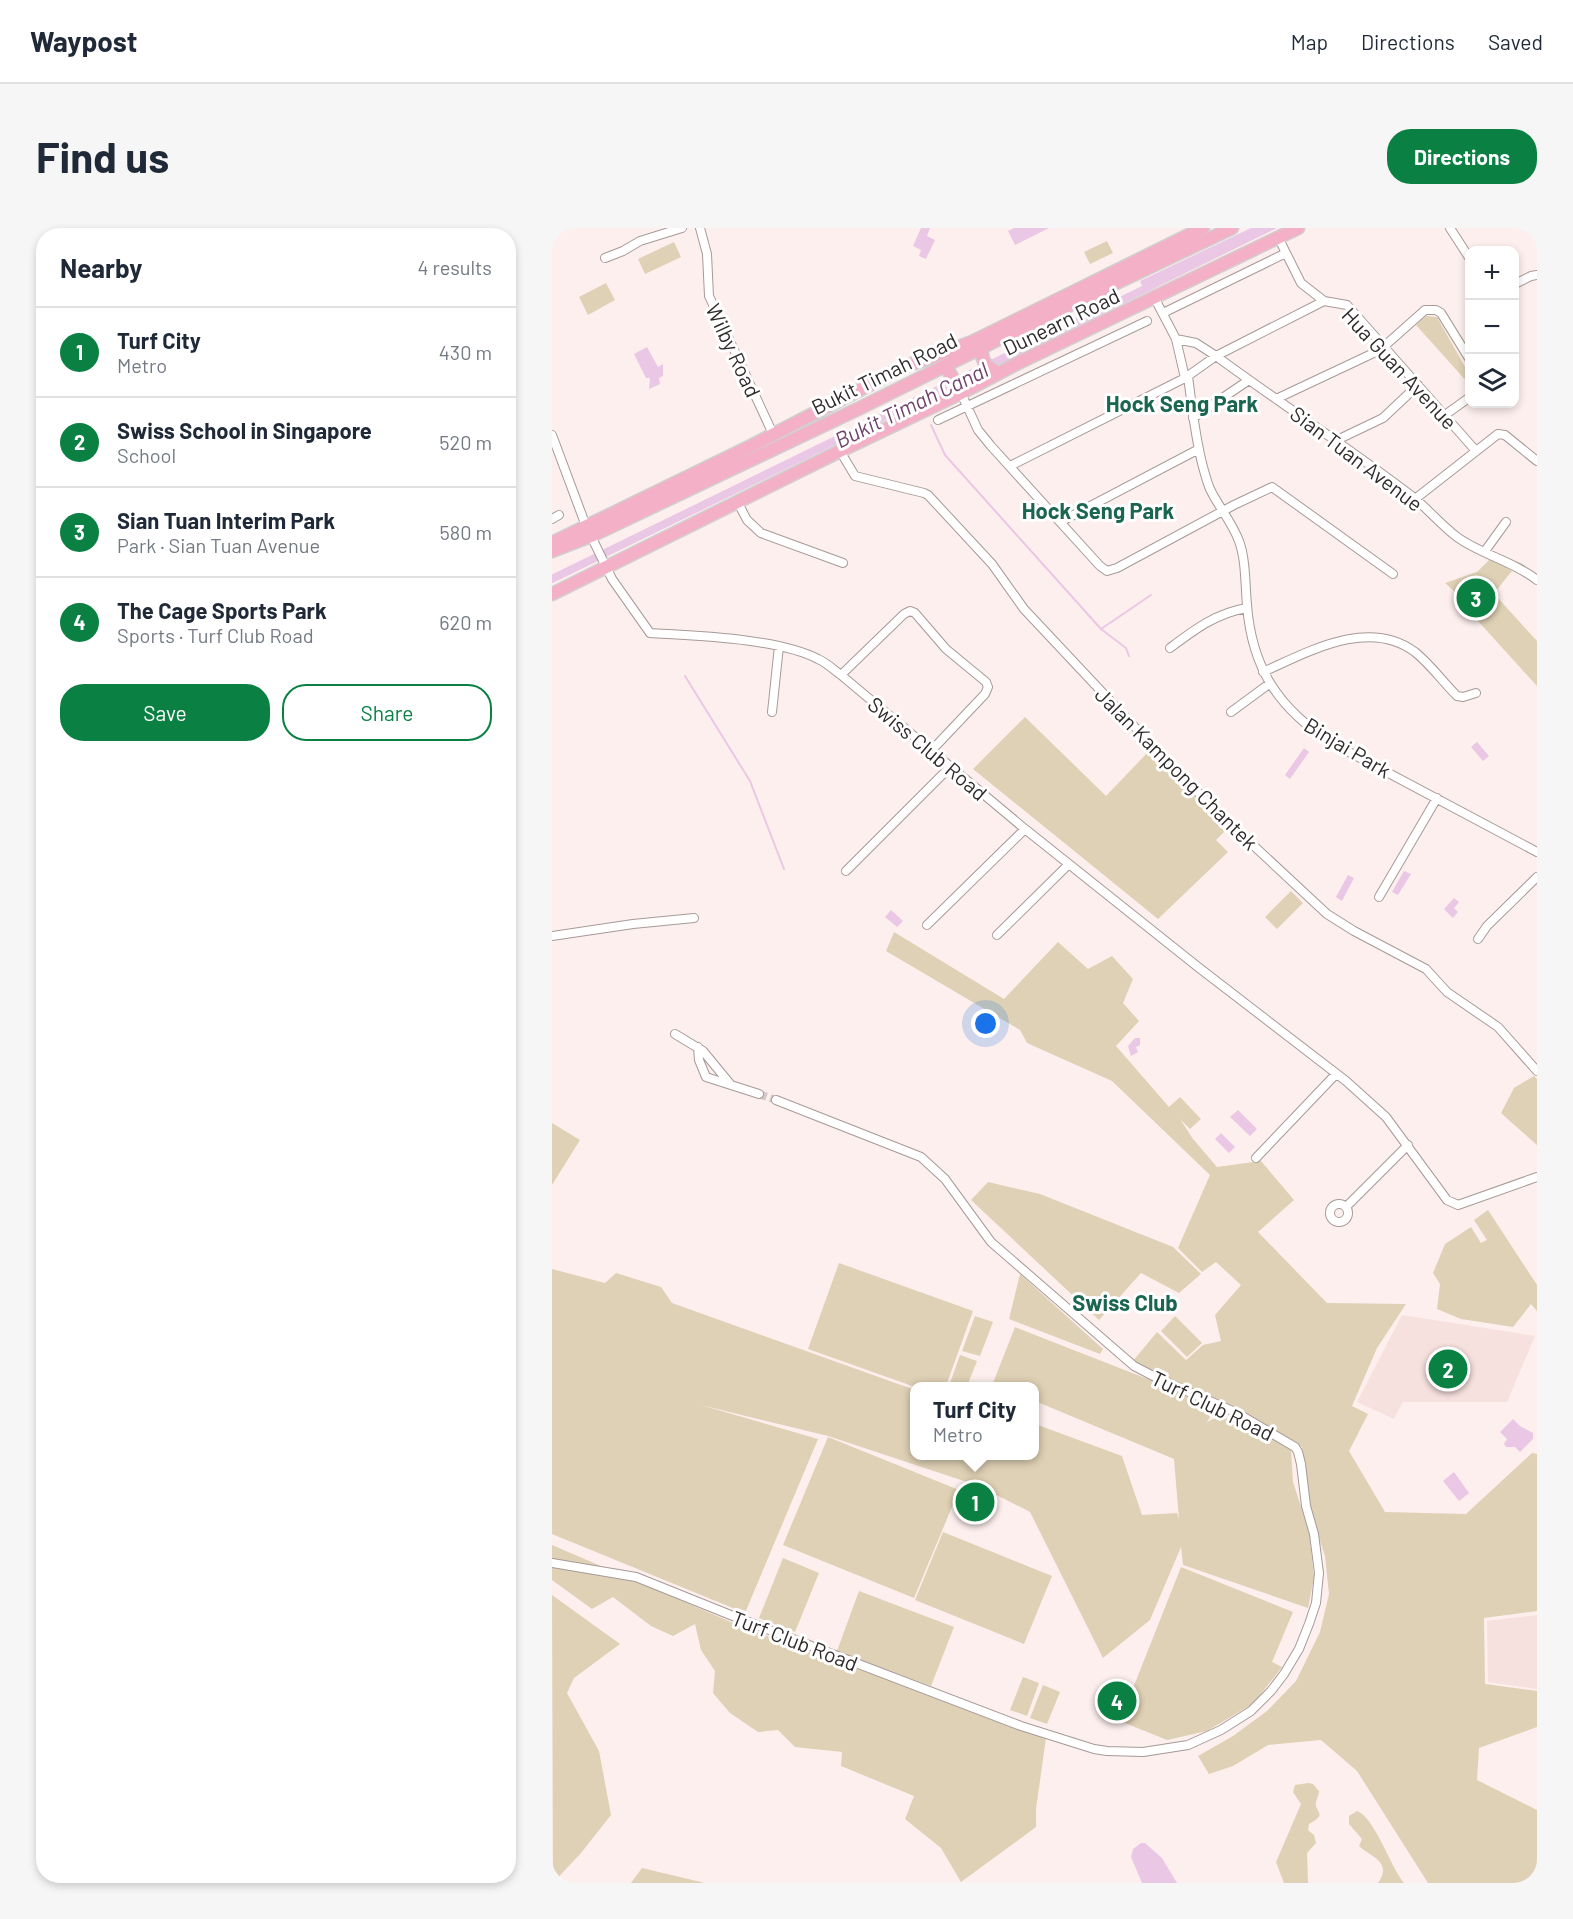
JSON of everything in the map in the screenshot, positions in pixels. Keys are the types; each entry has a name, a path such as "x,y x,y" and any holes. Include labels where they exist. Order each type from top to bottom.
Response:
{"highway":[{"path":"552,543 590,535 773,434 904,367 972,342 1203,228"},
{"name":"Bukit Timah Road","path":"552,551 860,408 983,346 1232,228"},
{"name":"Dunearn Road","path":"552,594 604,563 961,393 1298,228"},
{"path":"1115,271 1127,277"},
{"path":"983,346 983,360 990,370 999,373"},
{"path":"942,367 948,370 961,393"},
{"path":"842,399 854,401 860,408"}],"street":[{"path":"604,258 640,241 682,228"},
{"name":"Wilby Road","path":"700,228 707,254 709,296 773,434"},
{"path":"1450,228 1465,251"},
{"name":"Hua Guan Avenue","path":"1278,237 1301,283 1324,301 1347,305 1476,451"},
{"path":"1163,313 1286,253"},
{"path":"1519,282 1537,275"},
{"name":"Binjai Park","path":"1154,297 1176,339 1209,487 1239,541 1253,640 1269,684 1290,711 1311,729 1352,754 1537,852"},
{"path":"1010,466 1186,377 1216,356 1324,301"},
{"path":"1276,399 1384,346 1419,313 1431,309 1441,313 1446,319 1466,354"},
{"name":"Dunearn Road","path":"938,420 1147,321"},
{"name":"Sian Tuan Avenue","path":"1176,339 1196,343 1337,440 1415,499 1456,536 1468,544 1510,562 1537,580"},
{"path":"1193,418 1249,380"},
{"path":"1337,440 1383,418 1419,385"},
{"path":"961,393 978,430 1107,571 1117,568 1272,487 1393,574"},
{"path":"1445,415 1465,401"},
{"path":"1415,499 1498,434 1502,434 1537,461"},
{"path":"552,435 590,535 604,563"},
{"path":"1060,522 1199,449"},
{"name":"Jalan Kampong Chantek","path":"840,451 855,476 927,495 992,564 1024,609 1177,772 1232,826 1328,914 1354,931 1426,969 1447,992 1498,1027 1537,1071"},
{"path":"737,501 747,520 760,533 843,563"},
{"path":"1485,551 1506,522"},
{"name":"Swiss Club Road","path":"604,563 650,633 779,646 820,660 841,675 1025,829 1198,968 1336,1074 1386,1117 1447,1200 1458,1205 1537,1177"},
{"path":"1170,648 1214,618 1233,610 1247,608"},
{"path":"841,675 904,614 910,611 915,613 946,650 986,682 988,687 985,694 931,751"},
{"path":"1263,672 1326,644 1369,638 1389,639 1415,652 1457,696 1463,697 1476,693"},
{"path":"772,712 779,646"},
{"path":"1232,712 1269,684"},
{"path":"846,871 950,767"},
{"path":"1379,897 1437,798"},
{"path":"927,925 1025,829"},
{"path":"997,935 1069,864"},
{"path":"1478,939 1487,926 1537,877"},
{"path":"552,936 694,918"},
{"path":"675,1034 698,1047 732,1085"},
{"path":"698,1047 699,1060 706,1077 759,1094"},
{"path":"712,1062 712,1078"},
{"path":"1256,1158 1336,1074"},
{"name":"Turf Club Road","path":"552,1563 636,1577 1021,1726 1086,1747 1107,1751 1143,1752 1188,1745 1221,1730 1251,1711 1271,1691 1292,1661 1310,1624 1319,1589 1319,1573 1314,1534 1306,1506 1301,1464 1295,1447 1237,1413 1134,1366 991,1242 945,1179 921,1157 776,1100"},
{"path":"1346,1207 1408,1145"}],"shaded area":[{"path":"921,228 930,228 927,236 935,240 926,259 919,256 921,250 913,246"},
{"path":"1014,228 1049,228 1015,245 1008,231"},
{"path":"1251,228 1277,228 1145,293 1140,281"},
{"path":"1107,241 1113,253 1090,264 1084,252"},
{"path":"674,242 681,257 645,274 638,259"},
{"path":"606,283 615,300 588,315 579,297"},
{"path":"1426,316 1437,317 1465,367 1465,380 1416,325"},
{"path":"647,347 658,367 663,364 663,376 659,378 660,384 649,389 650,378 646,378 634,354"},
{"path":"1491,558 1512,571 1478,613 1445,583 1477,572"},
{"path":"1497,597 1537,641 1537,686 1478,621"},
{"path":"1025,717 1106,796 1150,750 1227,829 1216,840 1228,852 1158,919 973,769"},
{"path":"1477,742 1489,756 1483,761 1471,747"},
{"path":"1304,748 1309,752 1290,779 1285,775"},
{"path":"1404,871 1411,874 1398,895 1392,892"},
{"path":"1348,875 1354,878 1342,901 1336,897"},
{"path":"1291,891 1303,903 1277,929 1265,917"},
{"path":"1454,898 1459,902 1454,908 1458,912 1453,918 1444,909"},
{"path":"891,910 903,921 897,927 885,917"},
{"path":"894,932 1004,999 1058,942 1088,969 1112,956 1133,979 1123,1003 1139,1021 1116,1046 1169,1107 1180,1097 1201,1119 1190,1129 1180,1119 1193,1139 1217,1167 1261,1161 1294,1200 1258,1232 1327,1303 1406,1304 1377,1348 1352,1406 1368,1414 1349,1451 1385,1512 1466,1514 1532,1453 1537,1454 1537,1611 1484,1618 1485,1684 1537,1691 1537,1727 1479,1748 1477,1780 1537,1810 1537,1883 1428,1883 1357,1771 1321,1740 1268,1745 1233,1766 1209,1774 1198,1756 1233,1736 1267,1711 1296,1681 1320,1632 1329,1594 1325,1556 1307,1501 1302,1447 1250,1417 1158,1376 1133,1361 1157,1332 1186,1360 1203,1345 1221,1341 1215,1315 1241,1285 1216,1262 1202,1272 1178,1248 1210,1175 1112,1081 1027,1043 1020,1030 886,951"},
{"path":"1135,1038 1140,1038 1140,1045 1136,1047 1138,1052 1131,1056 1128,1046"},
{"path":"1534,1076 1537,1079 1537,1145 1501,1113 1514,1088"},
{"path":"1238,1110 1257,1129 1250,1136 1230,1117"},
{"path":"552,1123 580,1140 552,1185"},
{"path":"1221,1133 1235,1147 1229,1153 1215,1139"},
{"path":"988,1182 1040,1194 1173,1247 1201,1274 1179,1293 1141,1273 1099,1320 971,1200"},
{"path":"1488,1210 1537,1285 1537,1311 1531,1304 1513,1327 1461,1319 1437,1309 1440,1284 1433,1273 1445,1244 1471,1227 1481,1243 1487,1240 1474,1220"},
{"path":"839,1263 973,1311 947,1382 910,1382 910,1385 808,1349"},
{"path":"552,1269 605,1283 616,1273 661,1287 672,1303 910,1388 910,1460 1039,1460 1039,1425 1122,1456 1142,1515 1177,1513 1179,1519 1174,1459 1039,1403 1039,1382 993,1382 1015,1327 1214,1405 1203,1428 1209,1421 1229,1418 1252,1427 1291,1450 1293,1482 1309,1531 1314,1577 1308,1608 1183,1565 1181,1547 1150,1620 1103,1658 1030,1512 979,1486 828,1436 701,1405 818,1439 745,1613 552,1534"},
{"path":"1020,1274 1103,1349 1100,1354 1009,1319"},
{"path":"1402,1315 1535,1336 1507,1402 1403,1402 1394,1419 1357,1402"},
{"path":"975,1316 993,1322 980,1356 962,1351"},
{"path":"1175,1316 1202,1343 1187,1357 1161,1331"},
{"path":"960,1355 977,1361 969,1382 950,1382"},
{"path":"1513,1419 1533,1433 1533,1439 1520,1452 1515,1447 1506,1447 1504,1444 1507,1439 1500,1432"},
{"path":"828,1437 959,1490 914,1598 783,1545"},
{"path":"1454,1472 1469,1493 1459,1501 1443,1481"},
{"path":"943,1532 1052,1576 1024,1644 915,1600"},
{"path":"552,1545 738,1625 1046,1738 1036,1809 1036,1827 961,1882 941,1848 905,1819 914,1796 841,1766 842,1752 795,1747 778,1730 758,1732 730,1713 713,1693 715,1671 701,1650 695,1624 673,1636 651,1626 613,1597 592,1609 552,1580"},
{"path":"783,1558 819,1573 795,1632 759,1618"},
{"path":"1181,1567 1293,1612 1272,1662 1282,1667 1254,1703 1207,1731 1167,1740 1120,1721"},
{"path":"859,1591 954,1627 931,1686 837,1651"},
{"path":"552,1595 620,1644 574,1678 567,1693 599,1751 611,1815 581,1853 553,1883"},
{"path":"1537,1615 1537,1689 1488,1682 1487,1621"},
{"path":"1023,1677 1039,1683 1027,1716 1010,1710"},
{"path":"1043,1685 1060,1692 1047,1724 1030,1718"},
{"path":"1313,1784 1319,1791 1316,1806 1319,1815 1309,1824 1308,1830 1314,1835 1316,1843 1307,1853 1308,1883 1284,1883 1276,1862 1301,1804 1293,1792 1295,1785"},
{"path":"1357,1811 1370,1822 1404,1883 1378,1883 1382,1876 1382,1865 1359,1846 1362,1839 1349,1824 1349,1816"},
{"path":"1145,1843 1162,1858 1177,1883 1142,1883 1131,1857 1133,1849"},
{"path":"642,1868 705,1883 631,1883"}],"waterway":[{"name":"Bukit Timah Canal","path":"552,579 1153,285"},
{"path":"931,425 945,455 1101,629 1126,648 1129,656"},
{"path":"1101,629 1151,595"},
{"path":"685,676 750,781 784,869"}],"tunnel":[{"path":"759,1094 776,1100"}],"place":[{"name":"Sian Tuan Interim Park","path":"1476,598"},
{"name":"Swiss School in Singapore","path":"1448,1369"},
{"name":"Turf City","path":"975,1502"},
{"name":"The Cage Sports Park","path":"1117,1701"}],"district":[{"name":"Hock Seng Park","path":"1182,403"},
{"name":"Hock Seng Park","path":"1098,510"},
{"name":"Swiss Club","path":"1125,1302"}]}
